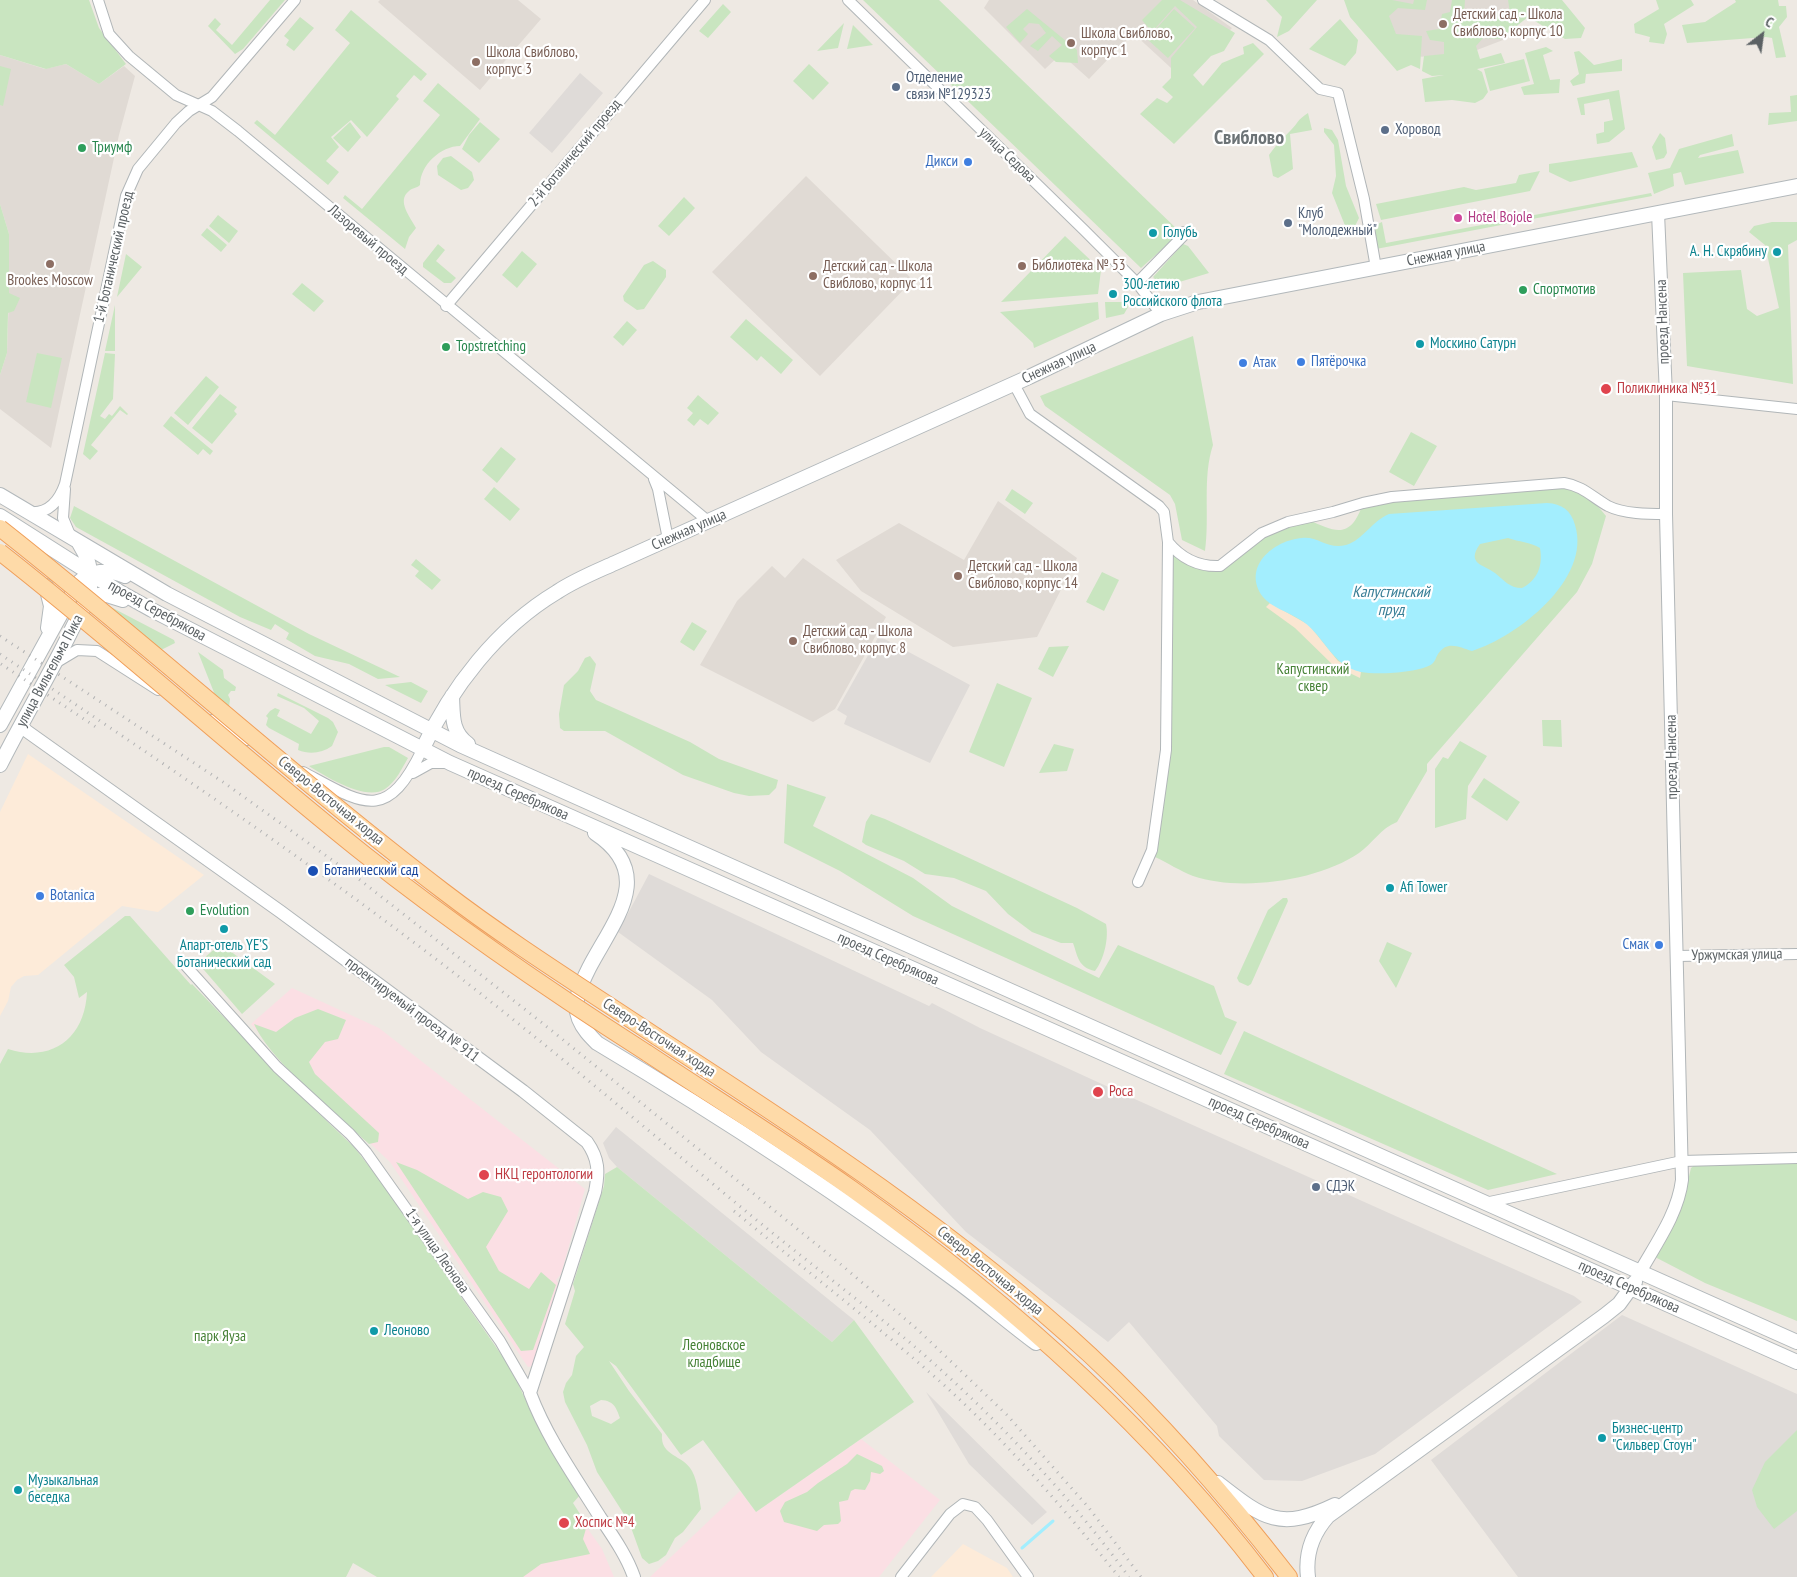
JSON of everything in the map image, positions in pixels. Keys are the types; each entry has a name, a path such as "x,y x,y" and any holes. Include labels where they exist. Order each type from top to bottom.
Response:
{"main road":[{"name":"Снежная улица","path":"422,750 452,696 474,666 500,637 541,602 578,580 1014,384 1161,314 1198,302 1797,186"},
{"name":"проезд Серебрякова","path":"0,495 167,594 483,756 1797,1342"},
{"name":"проезд Серебрякова","path":"0,516 152,610 450,764 1797,1362"},
{"name":"Северо-Восточная хорда","path":"0,528 373,836 444,892 539,960 819,1143 932,1225 991,1272 1090,1355 1147,1411 1203,1471 1289,1577"},
{"name":"улица Вильгельма Пика","path":"0,765 55,664 78,618 91,585 88,560 76,540"},
{"path":"0,548 40,578 47,587 51,606 50,623 42,648"},
{"name":"Северо-Восточная хорда","path":"0,552 364,854 455,924 564,1000 778,1139 851,1189 933,1250 1008,1310 1100,1392 1186,1482 1265,1577"},
{"path":"90,573 110,572 120,574 167,594"},
{"name":"улица Вильгельма Пика","path":"0,725 72,591 90,573"},
{"path":"78,618 93,597 98,595 107,595 152,610"},
{"path":"452,696 453,720 458,735 483,756"},
{"path":"571,818 605,840 624,862 627,874 628,889 622,907 581,984 577,997 578,1019 586,1033 597,1043 745,1135 901,1241 960,1283 1100,1392"},
{"name":"проезд Нансена","path":"1356,1495 1604,1316 1631,1288 1640,1272"},
{"path":"1203,1471 1250,1508 1282,1520 1311,1515 1356,1495"},
{"path":"1308,1577 1308,1550 1320,1526 1356,1495"}],"street":[{"name":"Лазоревый проезд","path":"98,0 109,34 115,42 176,95 212,111 238,131 446,306 708,522"},
{"name":"1-й Ботанический проезд","path":"30,512 42,512 48,509 62,493 65,484 126,196 138,169 183,116 212,97 295,0"},
{"name":"2-й Ботанический проезд","path":"446,306 705,0"},
{"name":"улица Седова","path":"848,0 1137,284 1161,314"},
{"path":"1203,0 1269,40 1320,89 1338,93 1364,199 1376,268"},
{"name":"проезд Нансена","path":"1640,1272 1675,1210 1680,1195 1682,1161 1666,514 1666,395 1658,213"},
{"path":"1137,284 1183,236 1184,232"},
{"path":"1014,384 1030,414 1159,506 1164,512 1168,542 1166,750 1152,850 1138,882"},
{"path":"1666,395 1797,409"},
{"path":"652,476 658,489 668,539"},
{"path":"1168,542 1181,556 1200,564 1220,566 1262,533 1288,522 1363,503 1392,497 1564,483 1586,489 1610,506 1646,514 1666,514"},
{"name":"1-й Ботанический проезд","path":"65,484 63,518 76,540"},
{"path":"55,664 77,650 97,650 166,695 357,800 368,802 381,800 425,764 450,764"},
{"name":"проектируемый проезд № 911","path":"21,726 281,912 523,1091 587,1142 594,1152 598,1168 595,1192 530,1394"},
{"path":"404,783 422,750"},
{"path":"0,773 7,752"},
{"name":"Уржумская улица","path":"1677,956 1797,954"},
{"name":"1-я улица Леонова","path":"186,966 277,1067 350,1134 366,1152 500,1341 530,1394 540,1419 612,1534 634,1577"},
{"path":"1485,1203 1682,1161 1797,1158"},
{"path":"901,1577 950,1514 963,1504 975,1507 987,1520 1028,1577"}],"shaded area":[{"name":"Школа Свиблово, корпус 3","path":"380,0 518,0 541,19 480,90 378,2"},
{"name":"Школа Свиблово, корпус 1","path":"989,0 1193,0 1232,28 1183,79 1133,33 1089,79 1061,54 1045,69 984,8"},
{"name":"Детский сад - Школа Свиблово, корпус 10","path":"1360,0 1514,0 1511,29 1503,40 1464,55 1414,57"},
{"name":"Brookes Moscow","path":"0,55 45,69 66,64 99,84 124,66 135,76 119,135 51,448 0,409 0,375 7,353 9,234 0,204"},
{"path":"580,73 603,93 552,153 529,133"},
{"name":"Детский сад - Школа Свиблово, корпус 11","path":"806,176 913,280 820,376 712,272"},
{"name":"Детский сад - Школа Свиблово, корпус 14","path":"998,501 1077,558 1037,637 953,647 861,591 836,560 899,523 964,560"},
{"name":"Детский сад - Школа Свиблово, корпус 8","path":"803,558 886,617 835,709 813,722 700,665 737,601 772,566 785,578"},
{"path":"879,636 970,685 930,763 844,724 847,716 837,710"},
{"path":"28,754 204,875 158,912 122,906 38,975 24,976 17,980 11,987 8,1001 0,1016 0,812"},
{"path":"649,874 929,1006 932,1003 980,1028 1574,1296 1582,1302 1375,1454 1302,1481 1264,1480 1219,1436 1217,1426 1129,1322 1108,1342 966,1232 870,1130 761,1052 712,1000 618,932"},
{"name":"НКЦ геронтологии","path":"292,988 379,1028 585,1189 561,1274 556,1280 558,1283 535,1365 528,1367 390,1162 281,1060 251,1024"},
{"path":"616,1127 854,1320 832,1342 617,1167 609,1158 603,1143"},
{"path":"1622,1315 1797,1394 1797,1577 1518,1577 1431,1460"},
{"path":"926,1392 1047,1512 1032,1525 969,1464"},
{"path":"861,1439 940,1500 879,1577 650,1577 740,1491 756,1512"},
{"name":"Хоспис №4","path":"566,1498 602,1549 614,1577 499,1577"},
{"path":"963,1544 1007,1568 1013,1577 931,1577"}],"green space":[{"path":"0,0 89,0 99,28 126,64 99,84 66,64 46,69 0,55"},
{"path":"270,0 285,0 243,49 235,54 208,26 215,18 221,24 216,30 232,45"},
{"path":"863,0 939,0 1179,231 1178,235 1141,268"},
{"path":"1162,0 1180,0 1235,33 1224,51 1211,56 1193,75 1203,86 1222,63 1244,54 1243,47 1253,43 1264,54 1174,144 1140,114 1157,98 1167,103 1173,97 1162,87 1171,78 1171,58 1197,27 1175,6 1152,32 1142,20"},
{"path":"1266,0 1317,0 1289,31 1277,37 1282,17"},
{"path":"1344,0 1392,0 1413,4 1414,0 1427,0 1425,10 1398,8 1389,16 1396,34 1422,36 1420,69 1411,65 1397,71 1350,17"},
{"path":"1452,0 1465,0 1464,15 1486,20 1489,13 1510,13 1508,0 1562,0 1585,28 1581,38 1565,39 1528,17 1500,39 1483,38 1476,46 1480,59 1501,53 1505,63 1477,69 1482,72 1488,92 1483,99 1475,103 1452,100 1425,102 1422,79 1444,75 1432,76 1422,71 1424,56 1444,54 1444,42 1430,40 1426,31 1439,29 1442,14 1450,12"},
{"path":"1656,0 1691,0 1694,5 1664,24 1667,34 1664,44 1649,42 1650,37 1635,33 1634,24 1659,9"},
{"path":"1735,0 1778,0 1779,6 1786,6 1787,17 1779,27 1786,57 1776,58 1772,38 1766,37 1687,43 1682,25 1705,22 1736,2"},
{"path":"723,4 731,12 708,38 699,31"},
{"path":"1027,9 1077,50 1078,63 1056,62 1049,56 1062,45 1052,36 1038,51 1030,46 1046,33 1039,24 1029,23 1023,29 1028,34 1020,43 1006,27"},
{"path":"1174,9 1195,28 1168,58 1147,39"},
{"path":"351,10 427,74 421,81 414,75 396,96 399,99 367,137 351,120 331,137 339,147 326,161 339,172 328,185 254,123 257,120 275,135 350,43 335,30"},
{"path":"300,17 314,28 294,51 286,45 289,40 284,36"},
{"path":"1340,19 1358,40 1356,53 1345,66 1309,49"},
{"path":"844,23 838,48 817,51"},
{"path":"853,25 873,45 847,49"},
{"path":"1546,47 1553,51 1543,55 1550,80 1560,79 1559,93 1524,95 1521,87 1534,84 1525,53"},
{"path":"1579,51 1594,65 1622,59 1622,71 1586,74 1585,83 1573,86 1570,81 1579,74 1574,52"},
{"path":"1524,59 1530,81 1490,91 1484,69"},
{"path":"809,64 829,83 813,100 793,81"},
{"path":"0,66 11,69 3,106 0,105"},
{"path":"438,83 480,119 460,146 446,149 433,158 424,170 420,185 405,195 404,204 406,210 416,228 409,237 405,249 343,198 345,195 362,209 440,115 423,101"},
{"path":"1619,90 1625,129 1609,142 1597,144 1596,134 1604,132 1604,122 1613,120 1609,99 1584,104 1585,115 1581,115 1577,98"},
{"path":"1797,95 1797,121 1768,125 1769,113 1791,112 1790,96"},
{"path":"1308,113 1312,130 1290,134 1293,169 1278,178 1273,176 1269,155"},
{"path":"350,122 361,137 348,152 333,138"},
{"path":"480,122 500,139 479,163 462,149 469,135"},
{"path":"1324,128 1332,130 1338,140 1346,186 1359,218 1354,228 1346,228 1332,193 1336,176 1334,145 1324,132"},
{"path":"1660,133 1665,138 1667,153 1664,158 1656,160 1652,147"},
{"path":"1732,134 1734,146 1700,155 1698,158 1738,150 1744,173 1685,185 1681,172 1673,174 1674,186 1654,194 1648,173 1670,168 1679,149"},
{"path":"1632,152 1638,167 1570,182 1549,172 1549,164"},
{"path":"451,156 472,172 474,180 468,188 461,190 438,175 437,166 443,158"},
{"path":"1540,171 1530,191 1381,220 1376,204 1464,187 1476,190 1516,183 1519,175"},
{"path":"1651,193 1652,196 1376,249 1371,227 1382,222 1386,243"},
{"path":"684,197 695,208 669,236 658,226"},
{"path":"0,204 9,234 9,293 20,298 14,311 8,313 7,353 0,375"},
{"path":"218,215 238,231 229,243 209,226"},
{"path":"1772,222 1797,222 1797,240 1788,245 1793,384 1687,366 1683,273 1741,270 1747,309 1757,316 1779,308 1765,245 1749,232 1754,226"},
{"path":"207,228 227,245 221,252 201,235"},
{"path":"1065,236 1101,270 1098,294 1001,302"},
{"path":"438,244 445,250 436,261 456,278 451,283 444,283 423,267 423,263"},
{"path":"1183,244 1188,246 1209,273 1163,287 1153,277"},
{"path":"522,251 537,264 517,288 502,275"},
{"path":"126,254 142,267 117,297"},
{"path":"653,261 666,270 666,277 644,309 637,310 624,301 623,296 644,265"},
{"path":"302,283 324,301 314,312 292,294"},
{"path":"1098,302 1099,319 1034,348 1033,343 1000,312"},
{"path":"1105,302 1131,302 1124,314 1106,318"},
{"path":"115,305 115,351 105,351"},
{"path":"746,319 793,360 781,374 761,356 757,361 730,337"},
{"path":"627,321 637,330 623,346 613,337"},
{"path":"1193,336 1213,445 1207,484 1205,551 1182,540 1175,504 1170,495 1045,406 1040,396"},
{"path":"37,353 62,358 51,408 26,402"},
{"path":"105,353 115,354 113,399 100,416 105,419 109,414 112,416 120,406 128,414 120,410 91,445 98,451 90,460 83,454"},
{"path":"206,376 219,387 188,425 174,413"},
{"path":"220,394 237,407 234,411 237,414 212,444 192,428"},
{"path":"698,395 719,413 708,425 700,419 694,426 687,420 693,413 687,408"},
{"path":"171,416 213,451 210,455 203,449 198,455 163,426"},
{"path":"1411,432 1437,446 1414,486 1389,472"},
{"path":"501,447 516,459 497,483 482,470"},
{"name":"Капустинский сквер","path":"1564,486 1577,490 1588,497 1606,516 1592,564 1577,592 1427,764 1427,771 1397,822 1381,832 1359,853 1342,863 1301,877 1278,881 1233,883 1212,881 1188,874 1155,857 1170,751 1171,554 1212,569 1269,532 1309,520 1327,528 1341,530 1352,524 1362,506 1380,501"},
{"path":"494,487 520,509 510,521 484,499"},
{"path":"1012,489 1033,503 1025,514 1005,500"},
{"path":"74,506 309,634 400,677 378,679 349,664 315,656 286,639 289,633 275,624 271,630 240,617 76,527 70,518"},
{"path":"416,559 441,580 432,590 415,576 419,571 411,565"},
{"path":"1102,572 1119,580 1104,611 1086,602"},
{"path":"109,606 174,640 175,643 155,653"},
{"path":"692,622 707,631 694,651 680,642"},
{"path":"1069,646 1053,677 1038,669 1049,647"},
{"path":"198,652 223,670 224,678 236,687 235,691 231,691 228,695 230,699 229,707 217,700"},
{"path":"590,656 596,664 590,691 596,700 690,742 719,759 778,780 776,788 769,795 749,796 734,793 683,775 605,731 564,731 560,728 559,714 564,685 578,671 585,658"},
{"path":"411,682 428,691 421,703 385,685"},
{"path":"997,683 1032,698 1004,767 969,752"},
{"path":"278,693 333,722 338,732 332,746 316,752 302,752 298,750 299,744 269,728 266,725 268,718 266,716 275,708 280,710 277,716 311,734 319,721 304,708 277,696"},
{"path":"1542,720 1561,720 1562,747 1543,746"},
{"path":"1460,741 1487,756 1468,786 1466,819 1435,828 1435,769 1443,757 1448,759"},
{"path":"1054,744 1074,749 1067,771 1039,773"},
{"path":"389,747 408,758 392,783 385,789 377,792 367,792 346,786 309,766"},
{"path":"1484,778 1520,802 1507,821 1471,797"},
{"path":"787,784 826,797 813,826 913,878 952,906 1099,978 1118,945 1214,986 1225,1017 1237,1022 1221,1055 913,916 840,871 784,843"},
{"path":"871,814 1077,908 1106,924 1106,942 1103,955 1095,971 1082,964 1073,943 1061,943 1032,932 1008,914 986,891 954,878 925,874 904,861 866,845 862,842 866,822"},
{"path":"1283,898 1287,898 1288,901 1251,984 1248,986 1239,982 1237,978 1268,910"},
{"name":"парк Яуза","path":"125,916 130,916 191,985 291,1087 354,1147 379,1179 512,1370 532,1414 580,1495 573,1503 587,1525 583,1539 590,1554 541,1564 523,1577 377,1577 353,1563 346,1577 0,1577 0,1064 8,1049 39,1052 52,1049 63,1043 73,1034 85,1008 87,992 79,998 74,977 64,965"},
{"path":"1387,942 1412,953 1396,988 1379,961"},
{"path":"217,947 226,948 275,984 242,1014 198,963"},
{"path":"318,1009 346,1020 338,1039 325,1042 309,1062 315,1074 379,1133 378,1142 369,1144 289,1071 263,1039 254,1024 276,1032 295,1018"},
{"path":"1244,1031 1557,1174 1488,1190 1224,1074"},
{"path":"396,1162 417,1170 468,1199 483,1192 501,1197 508,1211 486,1247 499,1271 529,1289 541,1272 556,1285 533,1350 521,1351"},
{"path":"1797,1162 1797,1321 1705,1283 1655,1257 1681,1210 1691,1168 1696,1164"},
{"name":"Леоновское кладбище","path":"617,1167 832,1342 854,1320 914,1402 756,1512 703,1440 681,1455 616,1366 609,1361 662,1434 662,1441 668,1451 688,1465 696,1480 698,1490 701,1509 683,1532 675,1538 666,1555 658,1561 649,1564 642,1558 629,1522 597,1472 587,1445 565,1402 563,1392 566,1383 572,1375 576,1356 584,1347 565,1324 575,1291 573,1284 604,1186 605,1174","holes":["601,1400 614,1405 620,1418 611,1424 592,1416 590,1406"]},
{"path":"1797,1430 1797,1511 1774,1529 1757,1507 1752,1490 1765,1462"},
{"path":"857,1454 882,1466 884,1471 880,1474 871,1472 870,1481 865,1490 855,1489 851,1491 848,1500 839,1502 841,1521 838,1524 824,1525 817,1531 784,1522 780,1511 785,1502 807,1492 847,1464"}],"sand":[{"path":"1270,603 1309,625 1338,661 1361,672 1360,678 1333,665 1295,628 1266,607"}],"water":[{"name":"Капустинский пруд","path":"1547,503 1561,506 1571,515 1575,525 1577,545 1572,566 1562,585 1547,603 1509,633 1490,644 1472,651 1458,646 1445,647 1438,654 1435,661 1426,667 1387,673 1361,672 1351,669 1342,663 1315,632 1295,616 1266,601 1257,586 1256,575 1258,566 1264,557 1281,544 1291,540 1308,538 1334,546 1346,545 1358,539 1389,514","holes":["1508,538 1540,548 1541,560 1536,576 1522,588 1510,585 1475,560 1476,551 1480,544"]}],"waterway":[{"path":"1022,1548 1053,1521"}],"railway":[{"path":"0,636 223,782 360,880 541,1022 832,1257 917,1329 1007,1415 1089,1508 1141,1577"},
{"path":"0,654 262,832 416,944 540,1041 762,1225 888,1324 938,1367 997,1423 1080,1514 1129,1577"},
{"path":"1,664 99,729"},
{"path":"734,1211 945,1386 991,1430 1035,1478 1119,1577"}],"place":[{"name":"Детский сад - Школа Свиблово, корпус 10","path":"1443,24"},
{"name":"Школа Свиблово, корпус 1","path":"1071,43"},
{"name":"Школа Свиблово, корпус 3","path":"476,62"},
{"name":"Отделение связи №129323","path":"896,87"},
{"name":"Хоровод","path":"1385,130"},
{"name":"Триумф","path":"82,148"},
{"name":"Дикси","path":"968,162"},
{"name":"Hotel Bojole","path":"1458,218"},
{"name":"Клуб \"Молодежный\"","path":"1288,223"},
{"name":"Голубь","path":"1153,233"},
{"name":"А. Н. Скрябину","path":"1777,252"},
{"name":"Brookes Moscow","path":"50,264"},
{"name":"Библиотека № 53","path":"1022,266"},
{"name":"Детский сад - Школа Свиблово, корпус 11","path":"813,276"},
{"name":"Спортмотив","path":"1523,290"},
{"name":"300-летию Российского флота","path":"1113,294"},
{"name":"Москино Сатурн","path":"1420,344"},
{"name":"Topstretching","path":"446,347"},
{"name":"Пятёрочка","path":"1301,362"},
{"name":"Атак","path":"1243,363"},
{"name":"Поликлиника №31","path":"1606,389"},
{"name":"Детский сад - Школа Свиблово, корпус 14","path":"958,576"},
{"name":"Детский сад - Школа Свиблово, корпус 8","path":"793,641"},
{"name":"Ботанический сад","path":"313,871"},
{"name":"Afi Tower","path":"1390,888"},
{"name":"Botanica","path":"40,896"},
{"name":"Evolution","path":"190,911"},
{"name":"Апарт-отель YE’S Ботанический сад","path":"224,929"},
{"name":"Смак","path":"1659,945"},
{"name":"Роса","path":"1098,1092"},
{"name":"НКЦ геронтологии","path":"484,1175"},
{"name":"СДЭК","path":"1316,1187"},
{"name":"Леоново","path":"374,1331"},
{"name":"Бизнес-центр \"Сильвер Стоун\"","path":"1602,1438"},
{"name":"Музыкальная беседка","path":"18,1490"},
{"name":"Хоспис №4","path":"564,1523"}],"district":[{"name":"Свиблово","path":"1249,138"}]}
